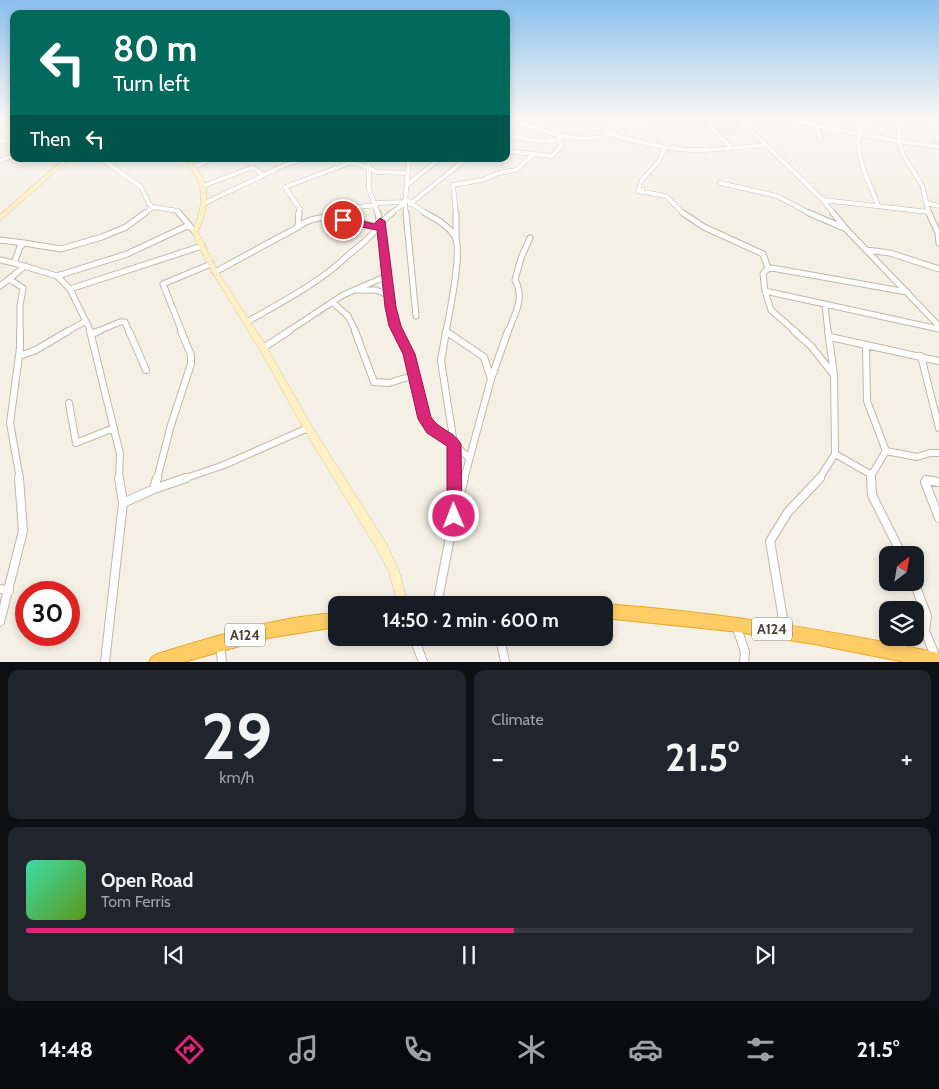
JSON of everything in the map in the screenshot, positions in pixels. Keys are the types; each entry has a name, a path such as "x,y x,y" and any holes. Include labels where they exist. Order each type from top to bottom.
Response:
{"highway":[{"name":"A124","path":"613,612 683,617 785,630 902,657 938,661"},
{"name":"A124","path":"157,662 253,634 328,621"}],"street":[{"path":"510,151 547,156 554,155 559,149"},
{"path":"664,149 656,167 646,174 638,186 638,191 666,196 686,216 704,227 763,254 768,268"},
{"path":"685,149 706,149"},
{"path":"770,149 823,200 846,229 939,328"},
{"path":"860,149 878,205"},
{"path":"901,149 903,155 922,185 932,225 938,233 939,243"},
{"path":"454,516 454,444 441,361 456,266 457,226 453,185 482,180 499,173 516,170 533,154"},
{"path":"0,218 63,162"},
{"path":"106,162 141,186 149,204 153,207 176,210 195,232 213,268 382,548 394,571 401,596"},
{"path":"189,162 203,186 205,203 195,232"},
{"path":"193,167 206,162"},
{"path":"205,203 294,162"},
{"path":"298,227 297,217 300,209 285,187 314,178 348,162 363,165 377,172 408,172"},
{"path":"368,162 367,187 380,221 388,295 395,326 409,354 428,425 454,444 469,458"},
{"path":"409,162 407,202 416,316"},
{"path":"407,185 435,162"},
{"path":"247,322 304,288 344,260 351,251 368,238 380,221 462,162"},
{"path":"203,186 254,168 264,176"},
{"path":"720,183 777,196 817,217 846,229"},
{"path":"823,200 929,212"},
{"path":"325,217 350,208 407,202 430,216 456,237"},
{"path":"927,203 939,206"},
{"path":"0,240 61,249 102,237 126,227 153,207"},
{"path":"154,488 171,425 191,364 191,354 163,284 213,268 298,227 309,218 325,217 355,221 376,228"},
{"path":"57,276 127,254 201,219"},
{"path":"439,596 454,516 469,458 491,379 520,299 520,290 515,280 521,258 530,238"},
{"path":"14,263 20,247 24,243"},
{"path":"70,289 202,246"},
{"path":"865,249 890,253 939,269"},
{"path":"0,260 57,276 70,289 92,334 120,454 119,486 123,503 105,662"},
{"path":"0,286 25,266"},
{"path":"768,268 763,274 765,292 771,310 811,346 834,375"},
{"path":"768,268 907,292"},
{"path":"263,348 332,302 353,290 387,276"},
{"path":"0,622 4,590 23,531 20,481 10,423 19,356 20,306 23,288 9,279"},
{"path":"353,290 369,290 388,295"},
{"path":"765,292 939,328"},
{"path":"332,302 348,316 353,324 374,382 378,384 387,383 415,375"},
{"path":"785,630 776,570 770,553 770,541 788,512 822,476 835,454 834,375 824,304"},
{"path":"19,356 34,352 62,332 86,321"},
{"path":"92,334 120,322 125,322 146,370"},
{"path":"447,332 484,357 491,379"},
{"path":"830,337 939,361"},
{"path":"866,345 867,401 886,451"},
{"path":"921,356 939,428"},
{"path":"69,403 76,443 114,428"},
{"path":"123,503 154,488 224,465 308,428"},
{"path":"886,451 917,457 930,453 939,453"},
{"path":"886,451 872,475 873,498 897,546"},
{"path":"835,454 872,475"},
{"path":"939,482 926,480 925,482 939,518"},
{"path":"917,591 927,616 925,631 938,661"},
{"path":"735,624 746,652 744,662"},
{"path":"220,643 222,662"},
{"path":"417,646 423,662"},
{"path":"502,646 505,662"}],"route":[{"path":"343,220 355,221 376,228 380,221 385,251 390,307 395,326 409,354 425,419 431,429 446,436 454,444 454,516"}]}
